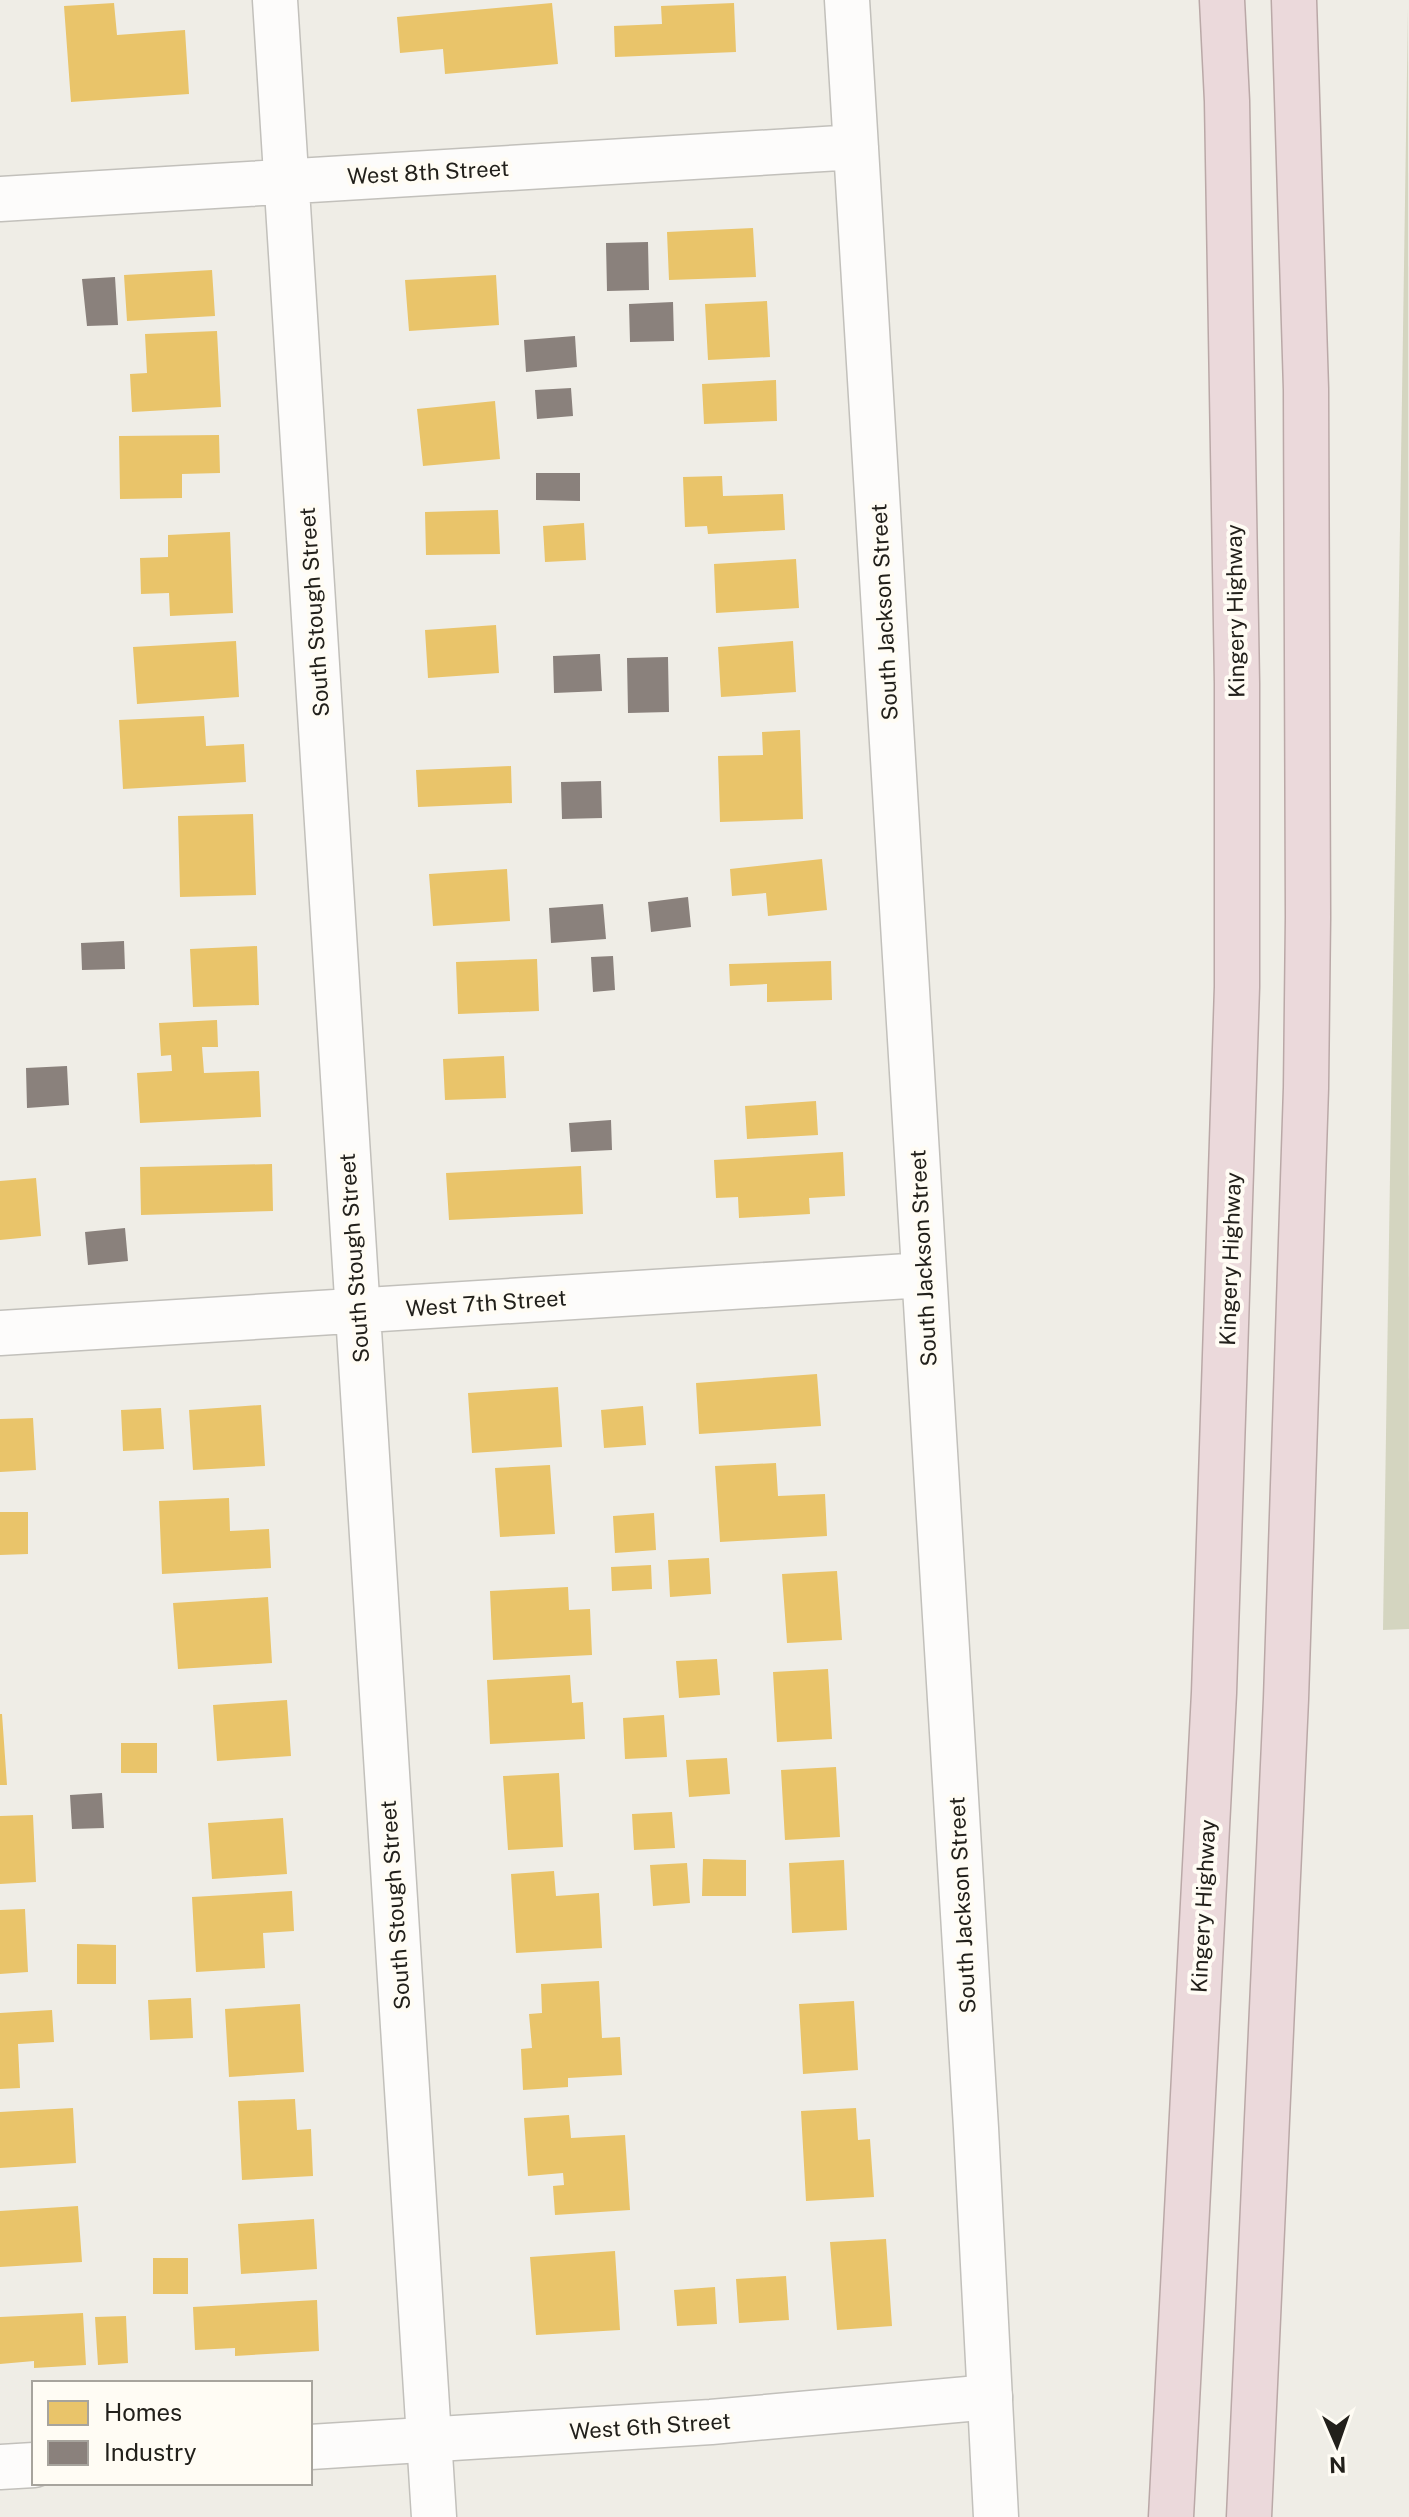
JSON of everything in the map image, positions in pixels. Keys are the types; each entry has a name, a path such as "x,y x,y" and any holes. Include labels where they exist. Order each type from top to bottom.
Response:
{"highway":[{"path":"1207,0 1227,101"},
{"name":"Kingery Highway","path":"1171,2517 1214,1693 1237,987 1237,683 1227,101 1222,0"},
{"path":"1249,2517 1286,1699 1306,1088 1306,405 1294,0"}],"street":[{"name":"South Stough Street","path":"275,0 434,2517"},
{"name":"South Jackson Street","path":"847,0 996,2517"},
{"name":"West 8th Street","path":"0,199 856,147"},
{"name":"West 7th Street","path":"0,1333 924,1275"},
{"name":"West 6th Street","path":"312,2447 711,2422 990,2397"},
{"path":"0,2467 32,2465"}],"green space":[{"path":"1408,7 1409,1629 1383,1630"}],"building: Homes":[{"path":"114,3 117,35 185,30 189,94 71,102 64,6"},
{"path":"552,3 558,64 445,74 443,49 400,53 397,17"},
{"path":"734,3 736,52 615,57 614,26 662,24 661,6"},
{"path":"753,228 756,277 669,280 667,232"},
{"path":"212,270 215,316 127,321 124,275"},
{"path":"496,275 499,325 409,331 405,280"},
{"path":"767,301 770,357 708,360 705,304"},
{"path":"217,331 221,407 132,412 130,374 147,373 145,334"},
{"path":"776,380 777,421 704,424 702,384"},
{"path":"495,401 500,459 423,466 417,409"},
{"path":"219,435 220,473 182,474 182,498 120,499 119,436"},
{"path":"722,476 723,496 783,494 785,530 708,534 707,526 685,527 683,477"},
{"path":"498,510 500,554 426,555 425,512"},
{"path":"584,523 586,560 545,562 543,526"},
{"path":"230,532 233,613 170,616 169,593 141,594 140,558 168,557 168,535"},
{"path":"796,559 799,608 716,613 714,564"},
{"path":"496,625 499,673 428,678 425,630"},
{"path":"236,641 239,697 137,704 133,647"},
{"path":"793,641 796,692 721,697 718,647"},
{"path":"204,716 206,746 244,744 246,782 123,789 119,720"},
{"path":"800,730 803,819 720,822 718,756 763,755 762,732"},
{"path":"511,766 512,803 418,807 416,770"},
{"path":"253,814 256,895 180,897 178,816"},
{"path":"822,859 827,910 768,916 766,893 732,896 730,869"},
{"path":"507,869 510,921 433,926 429,874"},
{"path":"257,946 259,1005 193,1007 190,949"},
{"path":"537,959 539,1011 458,1014 456,962"},
{"path":"831,961 832,1000 767,1002 767,984 730,986 729,964"},
{"path":"217,1020 218,1047 202,1047 204,1073 259,1071 261,1117 140,1123 137,1073 172,1071 171,1055 161,1056 159,1023"},
{"path":"504,1056 506,1098 445,1100 443,1059"},
{"path":"816,1101 818,1135 747,1139 745,1106"},
{"path":"843,1152 845,1196 809,1198 810,1214 739,1218 738,1197 716,1198 714,1160"},
{"path":"272,1164 273,1211 141,1215 140,1167"},
{"path":"581,1166 583,1214 449,1220 446,1173"},
{"path":"36,1178 41,1236 0,1240 0,1181"},
{"path":"817,1374 821,1426 699,1434 696,1383"},
{"path":"558,1387 562,1447 472,1453 468,1393"},
{"path":"261,1405 265,1466 193,1470 189,1410"},
{"path":"643,1406 646,1445 604,1448 601,1410"},
{"path":"161,1408 164,1449 123,1451 121,1410"},
{"path":"33,1418 36,1470 0,1472 0,1419"},
{"path":"776,1463 778,1496 825,1494 827,1536 720,1542 715,1466"},
{"path":"550,1465 555,1534 500,1537 495,1468"},
{"path":"229,1498 230,1531 269,1529 271,1568 162,1574 159,1501"},
{"path":"0,1512 28,1512 28,1554 0,1555"},
{"path":"654,1513 656,1550 615,1553 613,1516"},
{"path":"709,1558 711,1594 670,1597 668,1560"},
{"path":"651,1565 652,1589 612,1591 611,1567"},
{"path":"837,1571 842,1640 787,1643 782,1574"},
{"path":"568,1587 569,1610 590,1609 592,1655 493,1660 490,1591"},
{"path":"268,1597 272,1663 178,1669 173,1603"},
{"path":"717,1659 720,1695 679,1698 676,1661"},
{"path":"828,1669 832,1739 777,1742 773,1672"},
{"path":"570,1675 572,1703 583,1702 585,1739 490,1744 487,1680"},
{"path":"287,1700 291,1756 217,1761 213,1705"},
{"path":"2,1714 7,1785 0,1785"},
{"path":"664,1715 667,1757 625,1759 623,1718"},
{"path":"121,1743 157,1743 157,1773 121,1773"},
{"path":"727,1758 730,1794 689,1797 686,1760"},
{"path":"836,1767 840,1837 785,1840 781,1770"},
{"path":"559,1773 563,1847 508,1850 503,1776"},
{"path":"672,1812 675,1848 634,1850 632,1814"},
{"path":"33,1815 36,1882 0,1884 0,1816"},
{"path":"283,1818 287,1874 212,1879 208,1823"},
{"path":"703,1859 746,1860 746,1896 702,1896"},
{"path":"844,1860 847,1930 792,1933 789,1863"},
{"path":"687,1863 690,1903 653,1906 650,1865"},
{"path":"554,1871 556,1896 599,1893 602,1948 516,1953 511,1874"},
{"path":"292,1891 294,1931 263,1933 265,1968 196,1972 192,1897"},
{"path":"25,1909 28,1972 0,1974 0,1910"},
{"path":"77,1944 116,1945 116,1984 77,1984"},
{"path":"599,1981 602,2038 620,2037 622,2075 568,2078 568,2087 523,2090 521,2049 532,2048 529,2014 542,2013 541,1984"},
{"path":"191,1998 193,2038 150,2040 148,2000"},
{"path":"854,2001 858,2070 803,2074 799,2004"},
{"path":"300,2004 304,2072 229,2077 225,2009"},
{"path":"52,2010 54,2042 18,2044 20,2088 0,2089 0,2013"},
{"path":"295,2099 297,2130 311,2129 313,2176 242,2180 238,2101"},
{"path":"73,2108 76,2163 0,2168 0,2112"},
{"path":"856,2108 858,2140 870,2139 874,2197 806,2201 801,2111"},
{"path":"569,2115 571,2138 625,2135 630,2210 555,2215 553,2186 564,2185 563,2173 528,2176 524,2118"},
{"path":"78,2206 82,2262 0,2267 0,2211"},
{"path":"314,2219 317,2269 241,2274 238,2224"},
{"path":"886,2239 892,2326 837,2330 830,2242"},
{"path":"615,2251 620,2330 536,2335 530,2257"},
{"path":"153,2258 188,2258 188,2294 153,2294"},
{"path":"786,2276 789,2320 739,2323 736,2279"},
{"path":"715,2287 717,2324 677,2326 674,2290"},
{"path":"317,2300 319,2351 235,2356 235,2348 195,2350 193,2307"},
{"path":"83,2313 86,2365 34,2368 34,2361 0,2364 0,2317"},
{"path":"126,2316 128,2363 98,2365 95,2317"}],"building: Industry":[{"path":"648,242 649,290 607,291 606,243"},
{"path":"115,277 118,325 87,326 82,279"},
{"path":"673,302 674,341 630,342 629,304"},
{"path":"575,336 577,367 526,372 524,340"},
{"path":"571,388 573,416 537,419 535,390"},
{"path":"536,473 580,473 580,501 536,500"},
{"path":"600,654 602,691 554,693 553,656"},
{"path":"668,657 669,712 628,713 627,658"},
{"path":"601,781 602,818 562,819 561,782"},
{"path":"688,897 691,927 651,932 648,902"},
{"path":"603,904 606,939 551,943 549,908"},
{"path":"124,941 125,969 82,970 81,943"},
{"path":"613,956 615,990 593,992 591,957"},
{"path":"67,1066 69,1105 27,1108 26,1068"},
{"path":"611,1120 612,1150 571,1152 569,1123"},
{"path":"125,1228 128,1261 88,1265 85,1232"},
{"path":"102,1793 104,1828 72,1829 70,1795"}]}
